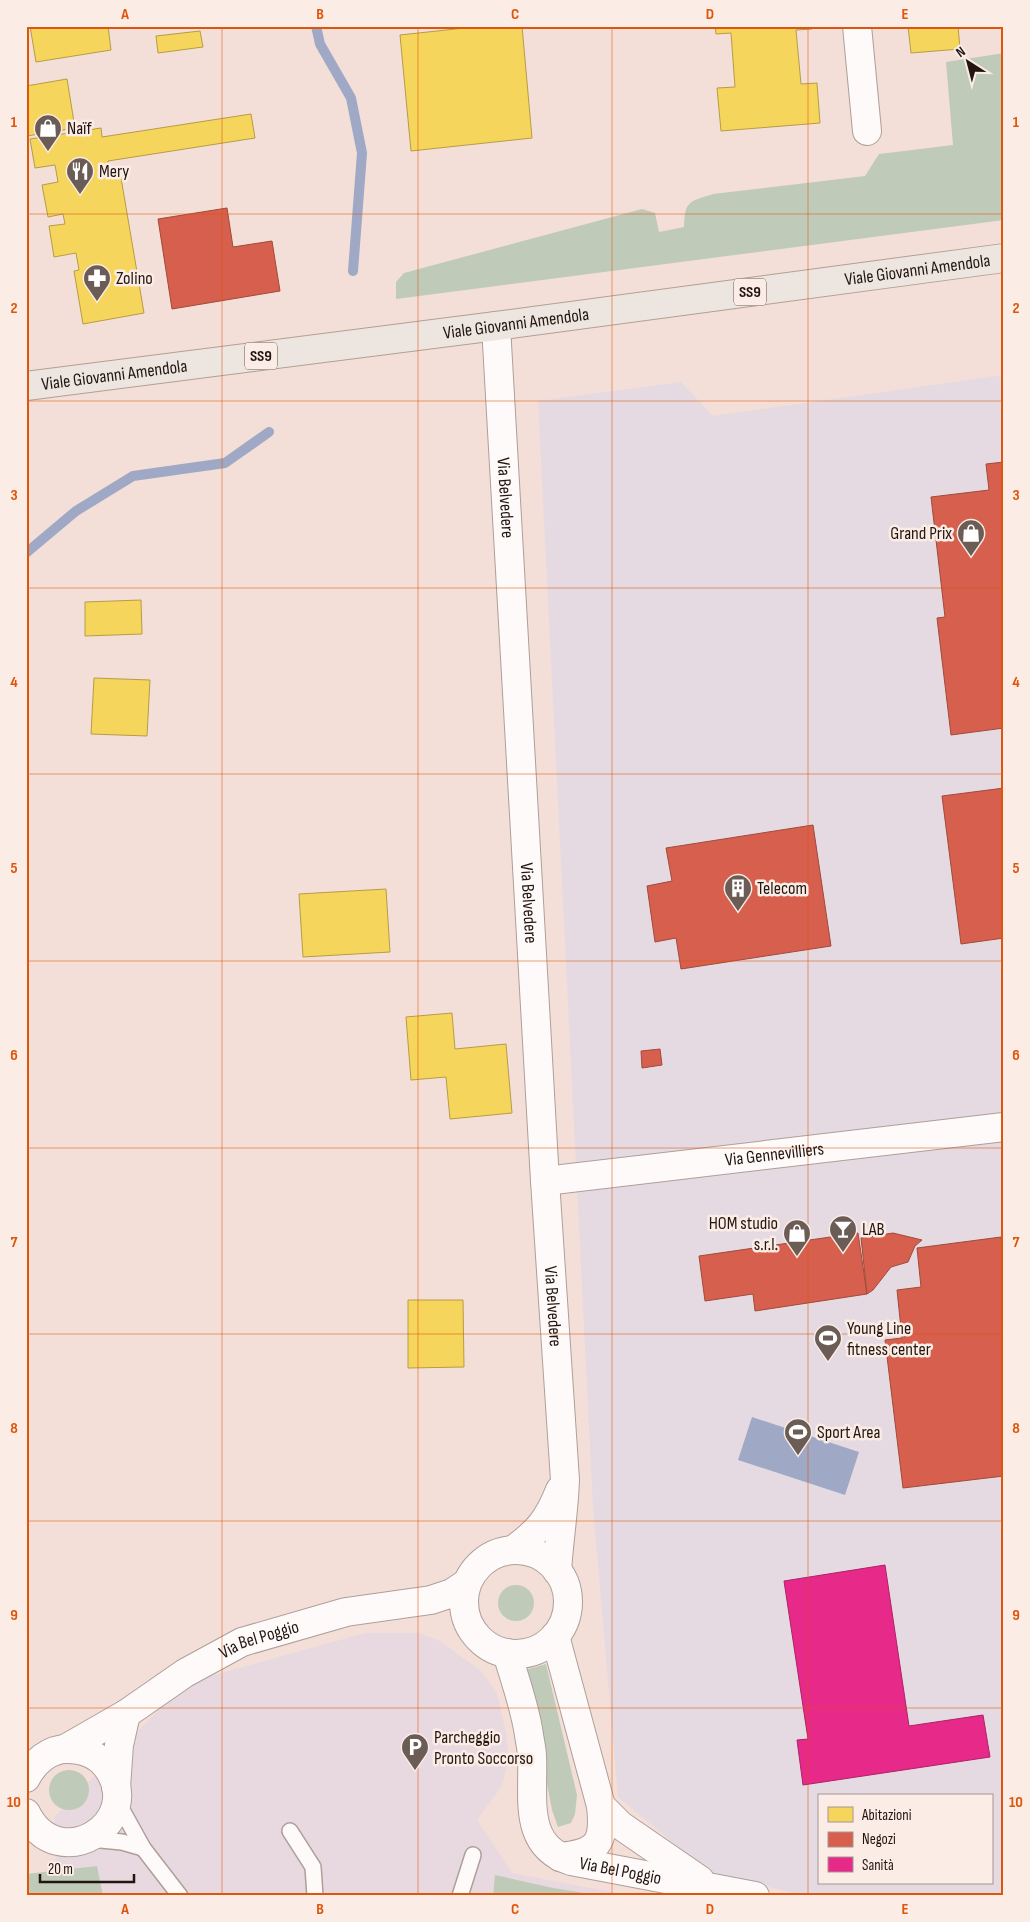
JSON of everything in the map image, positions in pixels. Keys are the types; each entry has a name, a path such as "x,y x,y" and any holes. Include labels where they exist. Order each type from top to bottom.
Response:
{"main road":[{"name":"Viale Giovanni Amendola","path":"26,386 496,326 1004,258"}],"street":[{"path":"857,26 867,131"},
{"name":"Via Belvedere","path":"496,326 564,1480 564,1513 559,1540 558,1571"},
{"name":"Via Gennevilliers","path":"545,1181 1004,1127"},
{"name":"Via Belvedere","path":"513,1550 535,1534 556,1502 564,1480"},
{"path":"513,1550 530,1552 545,1559 558,1571"},
{"name":"Via Bel Poggio","path":"513,1550 499,1553 485,1560 475,1570 467,1583 464,1609 468,1622 477,1637 490,1648 507,1653 524,1654 541,1648 555,1636 564,1621 568,1604 566,1586 558,1571"},
{"name":"Via Bel Poggio","path":"26,1778 39,1760 51,1752 65,1749 126,1714 185,1673 242,1642 346,1612 431,1600 452,1593 467,1583"},
{"name":"Via Bel Poggio","path":"406,1604 468,1622"},
{"name":"Via Bel Poggio","path":"555,1636 601,1806 604,1826 600,1840 595,1846 579,1855 559,1857"},
{"name":"Via Bel Poggio","path":"507,1653 527,1724 532,1756 531,1807 536,1828 544,1845 559,1857 571,1861 755,1896"},
{"path":"26,1837 76,1842 88,1839 107,1824 114,1813 117,1794 119,1745 126,1714"},
{"path":"65,1749 79,1749 92,1754 104,1763 112,1774 117,1794"},
{"name":"Via Bel Poggio","path":"601,1806 620,1824 711,1888"},
{"path":"26,1813 31,1823 40,1833 53,1840"}],"lane":[{"path":"117,1794 143,1848 180,1896"},
{"path":"290,1831 313,1867 316,1896"},
{"path":"88,1839 122,1842 143,1848"},
{"path":"460,1896 473,1855"}],"shaded area":[{"path":"1004,375 1004,1896 805,1896 708,1872 618,1797 593,1508 538,401 681,382 713,416"},
{"path":"365,1633 419,1633 440,1641 481,1671 497,1693 506,1733 509,1759 502,1786 477,1820 512,1873 633,1896 57,1896 54,1817 185,1683"}],"green space":[{"path":"1004,53 1004,220 396,299 396,282 404,273 642,209 655,213 659,232 684,227 687,207 690,203 713,194 865,176 879,154 953,145 946,62"},
{"path":"516,1585 529,1590 534,1603 529,1616 516,1621 503,1616 498,1603 503,1590"},
{"path":"546,1664 577,1795 575,1814 571,1823 558,1827 552,1810 525,1670"},
{"path":"73,1770 80,1773 86,1779 89,1790 88,1798 80,1807 73,1810 65,1810 58,1807 50,1798 49,1786 52,1779 61,1771"},
{"path":"97,1866 103,1896 26,1896 26,1874"},
{"path":"495,1875 553,1888 603,1896 493,1896"}],"water":[{"name":"Sport Area","path":"752,1417 859,1452 845,1495 738,1460"}],"building: Abitazioni":[{"path":"30,26 108,26 111,50 36,62"},
{"path":"483,26 522,26 532,138 411,151 400,35"},
{"path":"715,26 811,26 812,29 796,30 801,84 817,83 820,123 721,131 717,88 735,87 731,33 716,34"},
{"path":"908,26 958,26 960,49 911,53"},
{"path":"200,31 203,47 158,53 156,36"},
{"path":"67,79 75,128 27,136 26,86"},
{"path":"251,114 255,138 108,161 110,173 120,172 144,313 83,324 74,271 79,270 76,253 54,257 49,226 65,224 63,214 48,217 42,185 58,182 55,165 35,168 30,139 101,128 102,137"},
{"path":"141,600 142,634 85,636 85,602"},
{"path":"94,678 150,680 147,736 91,734"},
{"path":"386,889 390,952 303,957 299,894"},
{"path":"452,1013 455,1049 506,1044 512,1113 450,1119 446,1077 411,1080 406,1017"},
{"path":"408,1300 463,1300 464,1367 408,1368"}],"building: Negozi":[{"path":"227,208 233,247 272,241 280,291 172,309 158,219"},
{"name":"Grand Prix","path":"1004,462 1004,728 951,735 937,618 945,617 931,497 989,490 986,464"},
{"path":"1004,788 1004,938 961,944 942,796"},
{"name":"Telecom","path":"813,825 831,946 681,969 676,938 655,942 647,886 672,881 666,848"},
{"path":"660,1049 662,1065 642,1068 641,1051"},
{"path":"858,1233 867,1294 755,1311 753,1294 705,1301 699,1256"},
{"path":"893,1233 922,1240 915,1246 908,1262 891,1267 873,1290 867,1294 861,1238"},
{"path":"1001,1237 1004,1260 1004,1476 903,1488 885,1340 902,1338 897,1290 921,1287 917,1248"}],"building: Sanità":[{"path":"885,1565 909,1726 983,1715 990,1757 803,1785 797,1740 808,1739 784,1581"}],"waterway":[{"path":"316,26 320,44 351,98 362,153 353,271"},
{"path":"26,553 76,511 133,476 225,463 269,432"}],"place":[{"name":"Naïf","path":"48,152"},
{"name":"Mery","path":"80,195"},
{"name":"Zolino","path":"97,302"},
{"name":"Grand Prix","path":"971,557"},
{"name":"Telecom","path":"738,912"},
{"name":"LAB","path":"843,1253"},
{"name":"HOM studio s.r.l.","path":"797,1257"},
{"name":"Young Line fitness center","path":"828,1362"},
{"name":"Sport Area","path":"798,1456"},
{"name":"Parcheggio Pronto Soccorso","path":"415,1771"}]}
